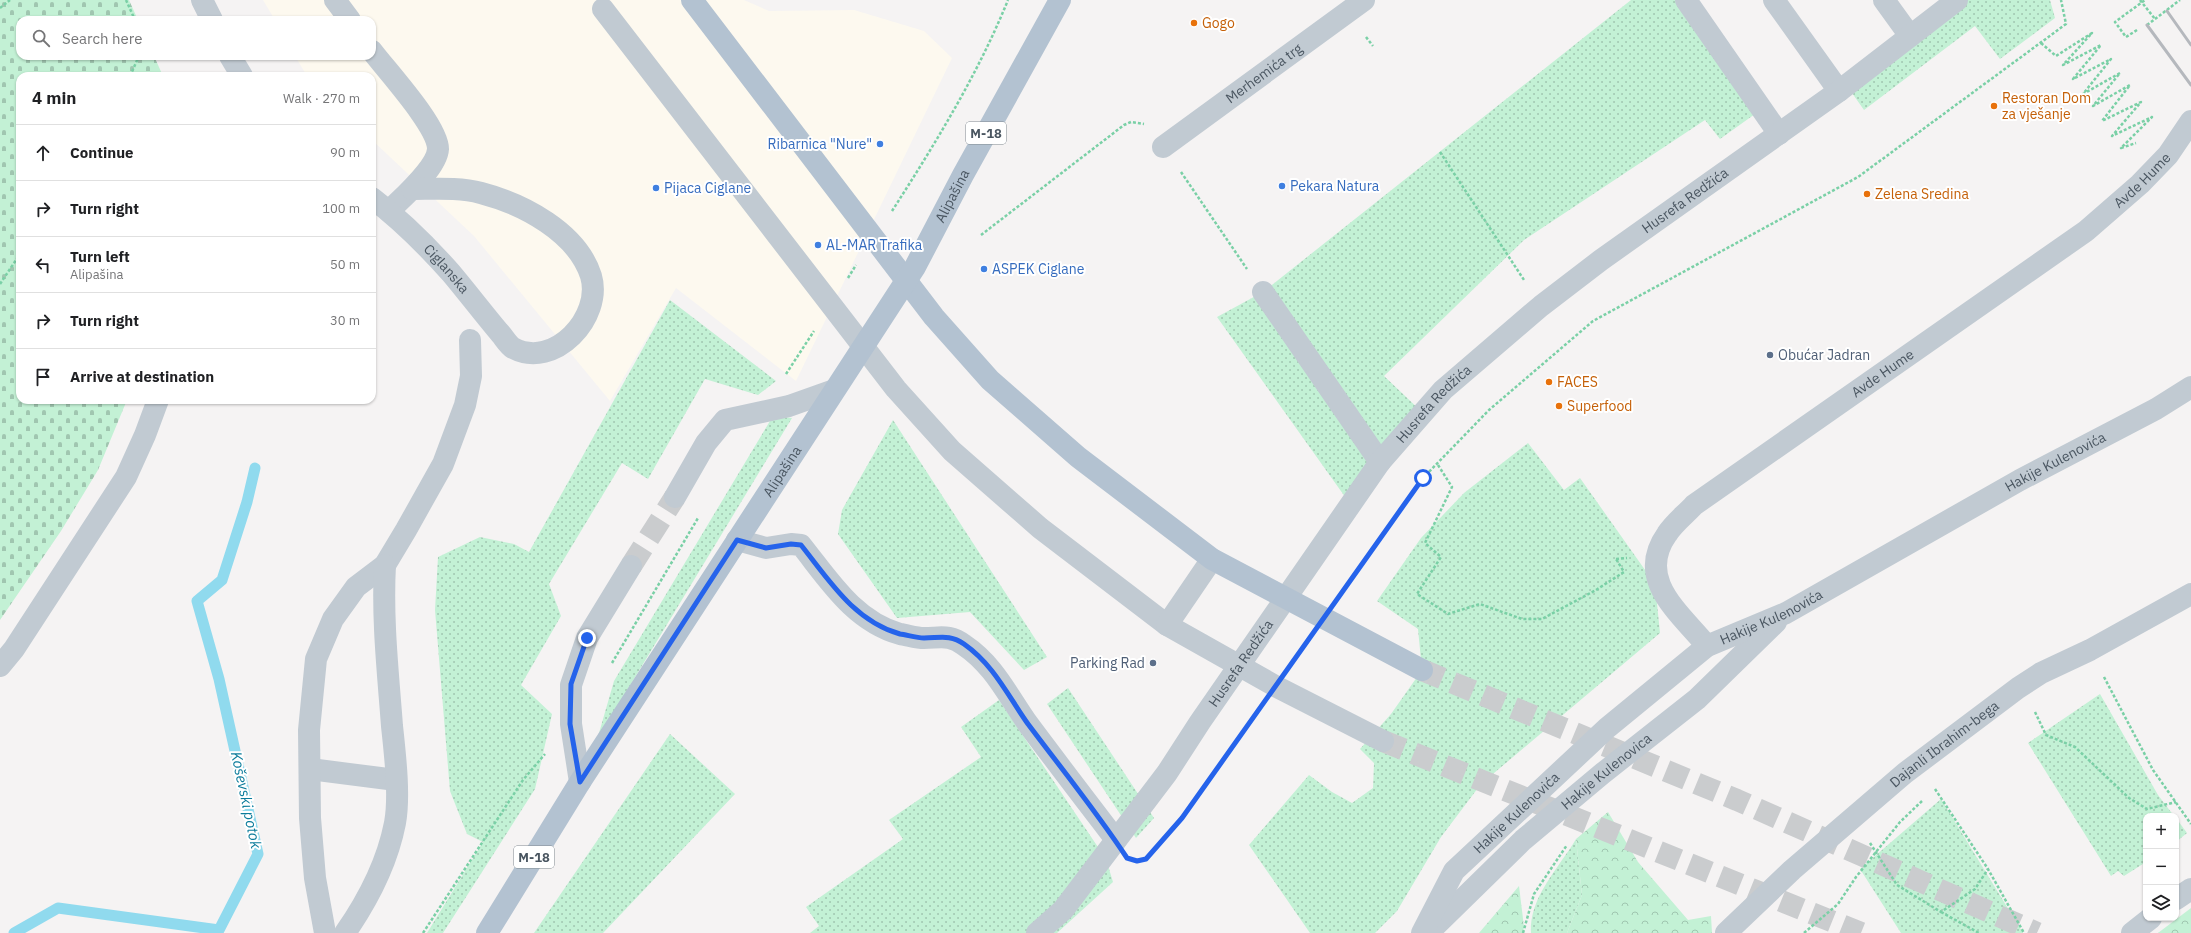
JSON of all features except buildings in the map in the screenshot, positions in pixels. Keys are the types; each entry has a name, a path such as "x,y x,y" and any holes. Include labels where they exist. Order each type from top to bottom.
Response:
{"main road":[{"path":"692,0 925,305 990,380 1078,457 1212,559 1422,670"},
{"name":"Alipašina","path":"487,933 580,782 915,267 963,175 1060,0"}],"street":[{"path":"202,0 210,16"},
{"path":"335,0 347,16"},
{"name":"Merhemića trg","path":"1163,146 1364,0"},
{"path":"1686,0 1779,134"},
{"path":"1774,0 1839,91"},
{"path":"1884,0 1910,36"},
{"name":"Husrefa Redžića","path":"1037,933 1063,910 1167,773 1200,722 1380,462 1443,390 1541,306 1601,260 1839,91 1957,0"},
{"path":"603,9 896,389 952,450 1040,528 1168,625 1277,687 1383,741"},
{"path":"376,56 415,104 434,137 438,149 433,163 412,189 380,204"},
{"path":"232,60 240,72"},
{"name":"Avde Hume","path":"1707,646 1666,596 1658,583 1655,557 1667,534 1694,505 2086,231 2140,184 2168,155 2190,122"},
{"name":"Ciglanska","path":"380,204 451,273 512,348 533,353 553,349 570,340 584,320 592,301 591,277 578,252 560,233 541,219 508,203 480,193 447,189 412,189"},
{"path":"1263,292 1380,462"},
{"path":"325,933 315,878 310,818 310,730 316,659 333,619 356,587 384,565 406,530 446,456 465,405 471,376 470,340"},
{"name":"Hakije Kulenovića","path":"1422,933 1454,871 1607,728 1707,646 1786,613 2020,480 2156,409 2191,387"},
{"path":"675,497 706,443 725,420 789,406 834,390"},
{"path":"0,666 14,649 126,477 146,435 157,404"},
{"path":"737,540 766,548 791,544 801,545 853,610 879,626 900,634 923,638 944,636 963,644 984,661 998,676 1028,723 1116,840"},
{"path":"1168,625 1212,559"},
{"path":"345,933 362,909 385,861 395,822 396,780 384,637 384,565"},
{"path":"580,782 570,724 571,684 587,638 631,566"},
{"name":"Dajanli Ibrahim-bega","path":"1726,933 1792,870 1917,762 2018,688 2041,673 2090,650 2191,594"},
{"name":"Hakije Kulenovica","path":"1428,933 1523,840 1603,773 1697,699 1786,613"},
{"path":"310,769 396,780"},
{"path":"2179,897 2191,889"},
{"path":"2132,933 2147,921"}],"path":[{"path":"0,8 10,0"},
{"path":"126,0 133,16"},
{"path":"1336,600 1423,478 1438,465 1489,410 1593,321 1858,177 2066,24 2061,0"},
{"path":"2147,25 2180,0"},
{"path":"2137,30 2126,37 2115,22 2142,1 2155,20"},
{"path":"2041,43 2056,56 2092,32 2063,65 2101,45 2073,78 2111,60 2083,94 2120,73 2093,106 2130,85 2102,121 2141,102 2112,136 2152,117 2121,148 2143,141"},
{"path":"132,72 137,60"},
{"path":"981,235 1124,124 1131,122 1144,124 1150,127 1263,292"},
{"path":"1440,152 1541,306"},
{"path":"0,284 16,260"},
{"path":"1438,465 1452,487 1425,543 1441,557 1417,594 1448,614 1480,604 1522,619 1542,618 1596,590 1624,572 1616,559"},
{"path":"1291,664 1309,638"},
{"path":"2090,650 2153,770 2191,824"},
{"path":"2018,688 2036,712 2046,735 2075,747 2129,798 2147,809 2176,802"},
{"path":"2029,717 2040,707"},
{"path":"1116,840 1127,858 1137,861 1146,859 1182,818 1259,709"},
{"path":"1917,762 1988,869 2024,933"},
{"path":"1929,794 1941,785"},
{"path":"1804,933 1838,904 1856,877 1876,854 1900,822 1923,800"},
{"path":"1854,817 1897,885 1979,933"},
{"path":"1524,933 1534,894 1570,841"},
{"path":"1942,912 1975,889 1988,869"}],"shaded area":[{"name":"Pijaca Ciglane","path":"263,0 744,0 769,11 854,10 924,31 952,58 796,381 676,288 610,401 474,236 376,144 376,72 305,72 297,60 376,60 376,16 273,16"}],"green space":[{"path":"0,0 129,0 136,16 16,16 16,60 156,60 161,72 16,72 16,404 125,404 98,470 61,531 0,620"},
{"path":"1631,0 1686,0 1762,109 1720,139 1705,120 1524,240 1384,376 1423,413 1353,508 1217,317 1263,292"},
{"path":"1968,0 2050,0 2055,18 2000,59 1975,26 1864,110 1852,93"},
{"path":"670,300 776,381 758,395 705,379 648,479 622,463 549,584 561,616 521,685 552,714 535,789 443,933 427,933 483,842 467,834 450,791 435,610 438,557 480,537 514,544 529,552"},
{"path":"773,416 792,418 597,740 614,681"},
{"path":"893,420 1047,657 1024,670 970,612 897,618 838,534 842,510"},
{"path":"1528,443 1564,490 1580,478 1655,584 1660,633 1481,784 1441,837 1397,911 1375,933 1310,933 1249,845 1309,775 1332,792 1352,803 1373,788 1374,763 1360,749 1391,714 1422,670 1418,629 1377,601 1421,538 1464,493"},
{"path":"1068,688 1154,818 1136,838 1047,704"},
{"path":"2100,694 2158,795 2172,813 2143,813 2143,864 2124,876 2118,871 2111,876 2028,743"},
{"path":"999,700 1106,859 1113,882 1057,933 810,933 819,926 806,907 903,839 889,820 981,757 961,727"},
{"path":"670,734 735,794 603,933 534,933"},
{"path":"1941,799 2023,933 1901,933 1860,869"},
{"path":"1608,812 1638,862 1688,920 1711,916 1712,933 1567,933 1582,895 1576,839"},
{"path":"2179,822 2187,833 2179,840"},
{"path":"1576,839 1582,895 1567,933 1531,933 1535,907 1540,895 1546,883"},
{"path":"1519,886 1524,927 1523,933 1479,933"},
{"path":"2191,908 2191,933 2158,933 2174,921 2179,921 2179,917"}],"waterway":[{"name":"Koševski potok","path":"14,933 58,908 219,930 258,854 219,679 197,601 222,580 247,502 255,468"}],"tunnel":[{"path":"631,566 675,497"},
{"path":"1422,670 1737,800 2037,933"},
{"path":"1383,741 1861,933"}],"railway":[{"path":"2167,11 2191,45"},
{"path":"2147,25 2191,85"}],"place":[{"name":"Gogo","path":"1194,23"},
{"name":"Restoran Dom za vješanje","path":"1994,106"},
{"name":"Ribarnica \"Nure\"","path":"880,144"},
{"name":"Pekara Natura","path":"1282,186"},
{"name":"Pijaca Ciglane","path":"656,188"},
{"name":"Zelena Sredina","path":"1867,194"},
{"name":"AL-MAR Trafika","path":"818,245"},
{"name":"ASPEK Ciglane","path":"984,269"},
{"name":"Obućar Jadran","path":"1770,355"},
{"name":"FACES","path":"1549,382"},
{"name":"Superfood","path":"1559,406"},
{"name":"Parking Rad","path":"1153,663"}],"route":[{"path":"587,638 571,684 570,724 580,782 737,540 754,546 766,548 791,544 801,545 853,610 879,626 900,634 923,638 944,636 963,644 984,661 998,676 1012,701 1116,840 1127,858 1137,861 1146,859 1182,818 1423,478"}]}
